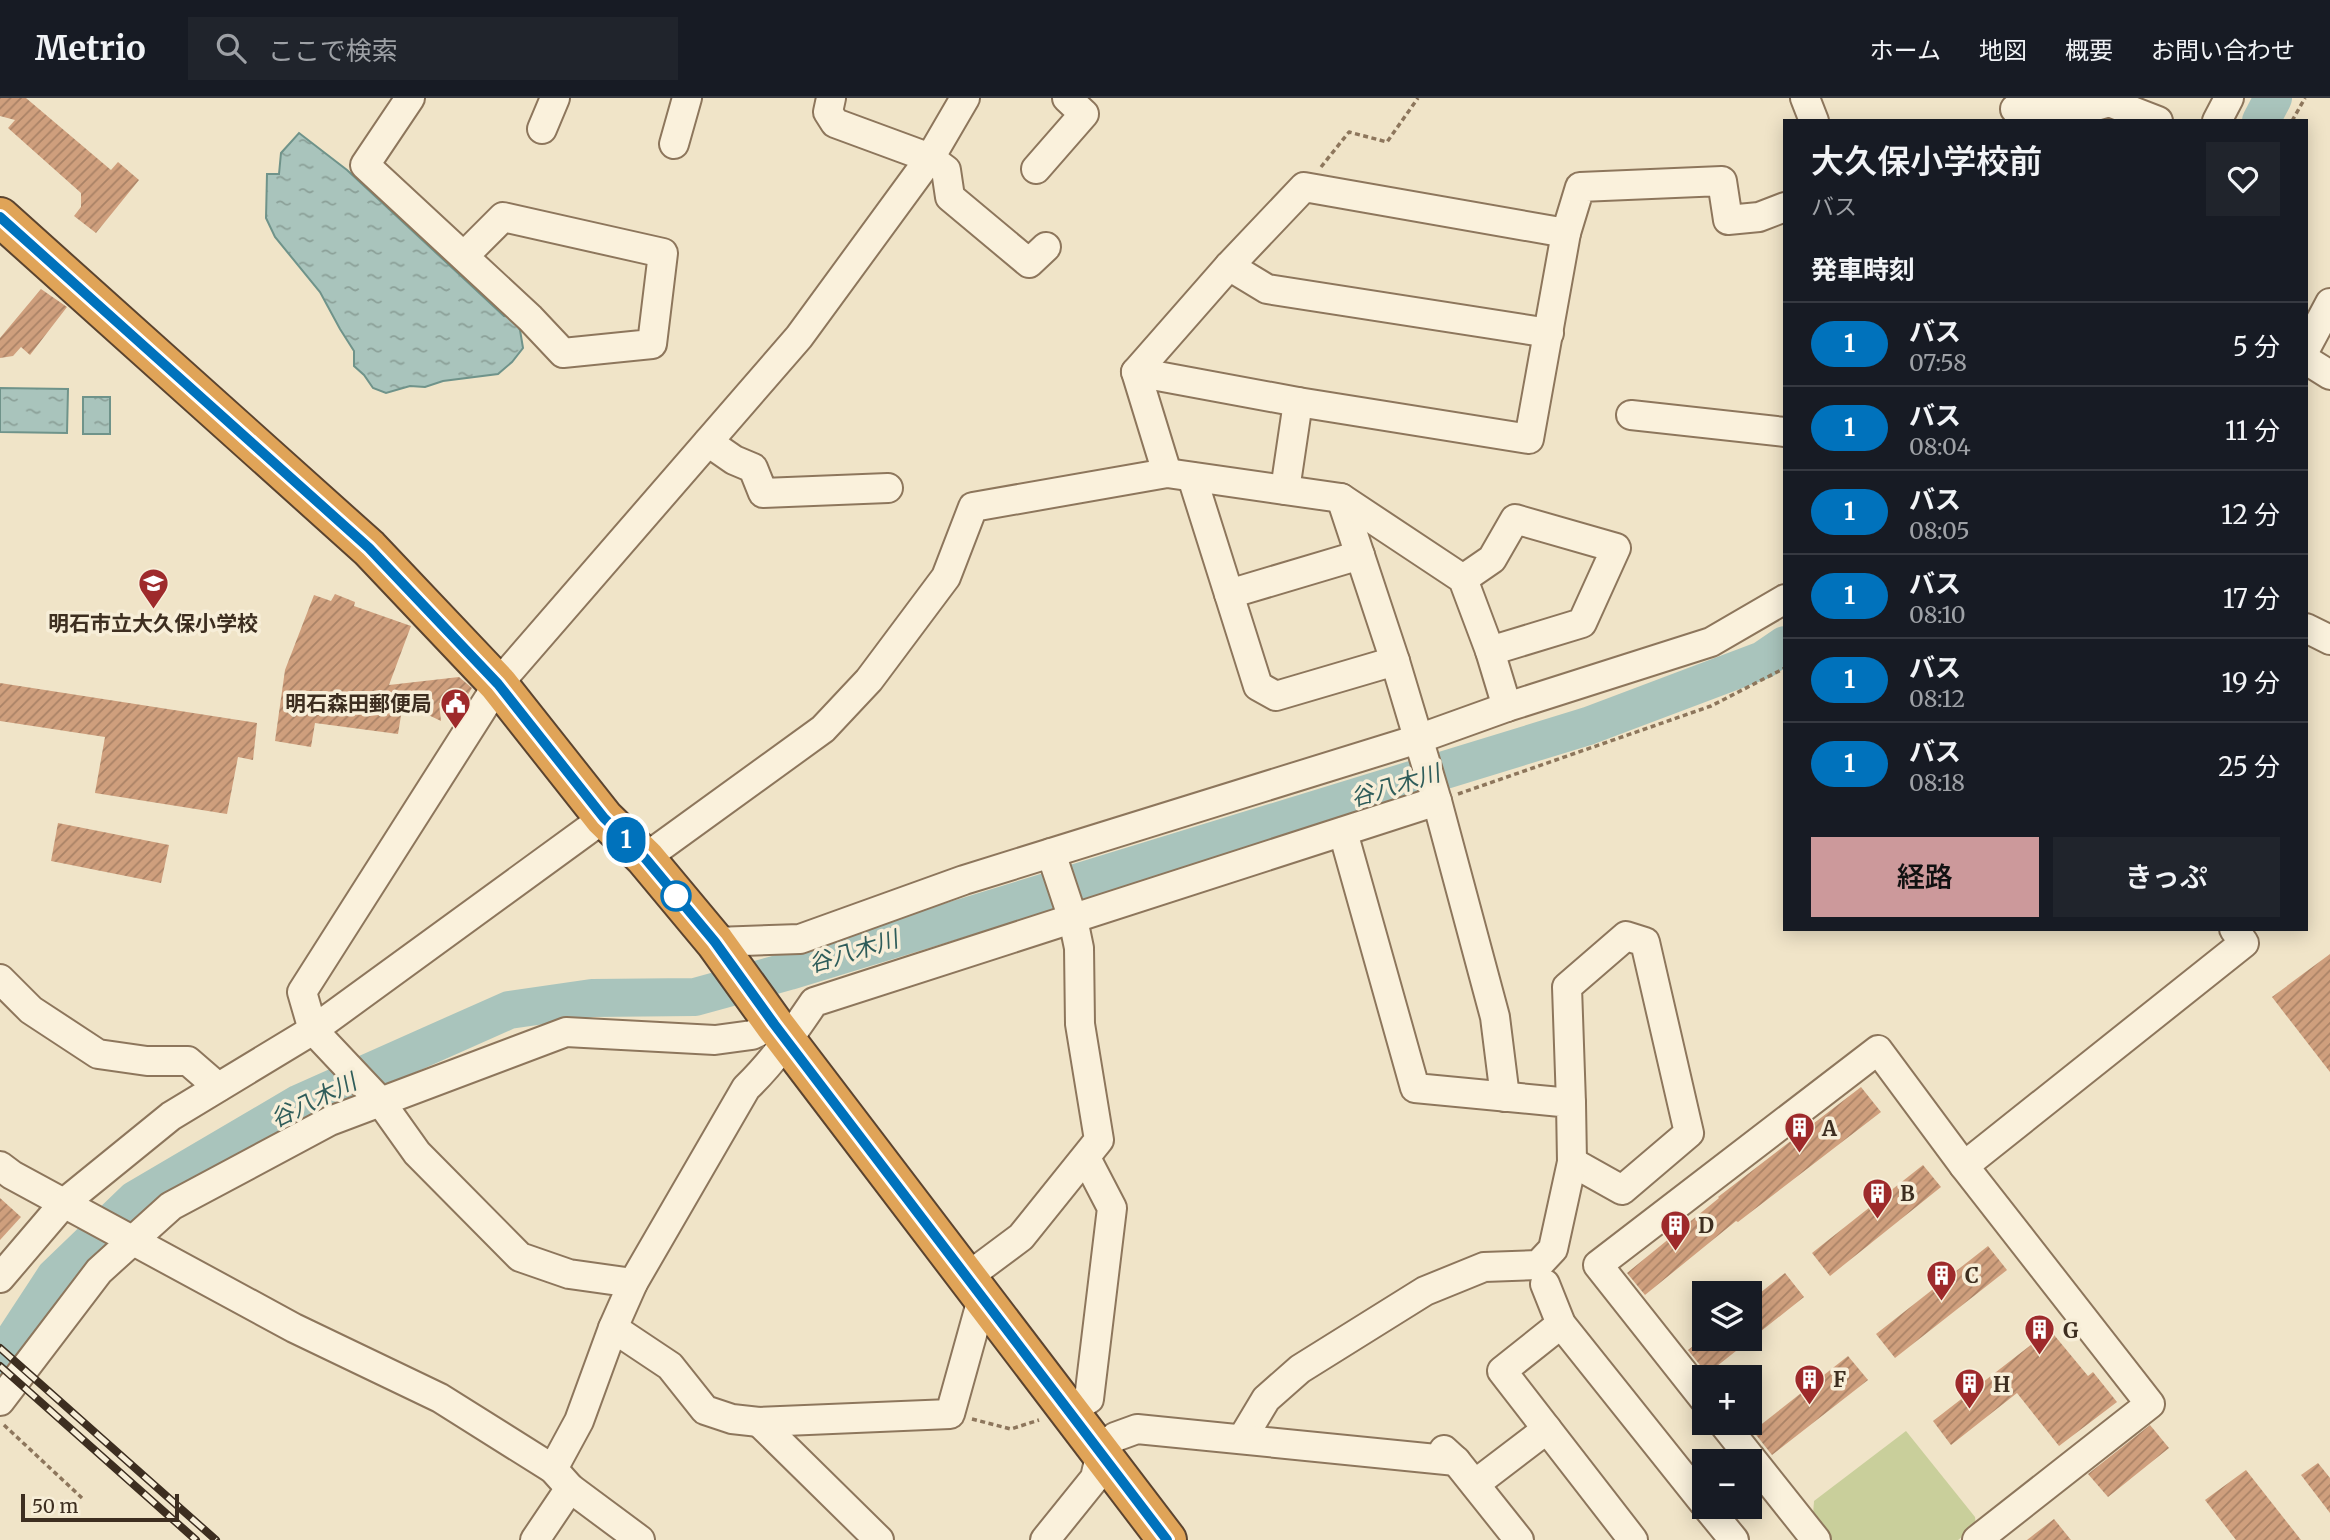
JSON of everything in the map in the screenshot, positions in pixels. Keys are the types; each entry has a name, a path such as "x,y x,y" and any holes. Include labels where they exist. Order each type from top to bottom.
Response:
{"highway":[{"path":"0,217 369,548 498,684 604,818 645,858 715,942 781,1033 1167,1540"}],"street":[{"path":"410,98 365,164 530,318 563,353 652,344 663,253 502,217 464,256"},
{"path":"542,129 555,98"},
{"path":"674,144 687,98"},
{"path":"831,98 828,112 835,123 930,158 946,170 950,197 1029,263 1046,247"},
{"path":"633,1283 569,1274 520,1257 417,1153 380,1101 313,1030 302,992 498,684 799,337 930,158 965,98"},
{"path":"1036,169 1084,114 1067,98"},
{"path":"1805,98 1813,119"},
{"path":"2218,119 2230,98"},
{"path":"2015,109 2092,107 2109,102 2153,119"},
{"path":"1136,372 1298,402 1529,439 1566,233 1580,187 1722,181 1728,220 1759,217 1783,208"},
{"path":"1136,372 1229,266 1304,187 1566,233"},
{"path":"1229,266 1267,289 1549,333"},
{"path":"2308,344 2330,303"},
{"path":"2308,361 2330,375"},
{"path":"1136,372 1229,594 1258,686 1276,695 1395,661"},
{"path":"1285,489 1298,402"},
{"path":"1631,415 1783,432"},
{"path":"708,442 734,460 752,468 763,493 888,488"},
{"path":"645,858 823,729 869,680 946,577 973,507 1180,475 1341,498 1463,579 1490,651 1507,707"},
{"path":"1341,498 1395,661 1437,801 1495,1017 1505,1097"},
{"path":"1463,579 1493,559 1516,519 1616,548 1582,624 1490,651"},
{"path":"1229,594 1360,555"},
{"path":"715,942 800,939 964,880 1418,739 1507,707 1711,642 1783,600"},
{"path":"2308,629 2330,639"},
{"path":"536,1540 561,1478 613,1328 633,1283 746,1088 769,1065 781,1033 814,1002 1437,801"},
{"path":"0,1278 76,1209 171,1116 313,1030 604,818"},
{"path":"1343,832 1415,1088 1571,1103"},
{"path":"613,1328 670,1366 705,1410 732,1419 759,1422 950,1414 974,1288 1021,1237 1099,1140 1080,1024 1079,948 1073,919 1051,853"},
{"path":"1964,1166 2244,943 2235,931"},
{"path":"1242,1440 1266,1399 1300,1369 1425,1291 1484,1267 1538,1265 1553,1249 1572,1163 1567,988 1626,936 1645,942 1689,1133 1622,1190 1572,1163"},
{"path":"0,979 31,1010 98,1054 148,1061 188,1061 218,1087"},
{"path":"0,1401 99,1271 129,1239 171,1206 330,1121 566,1032 715,1040 781,1033"},
{"path":"1692,1384 1598,1265 1878,1051 2150,1404 1977,1540"},
{"path":"1070,1411 1089,1399 1112,1208 1086,1158"},
{"path":"0,1166 294,1328 440,1398 561,1478 640,1540"},
{"path":"1545,1284 1561,1324 1692,1488"},
{"path":"1561,1324 1502,1371 1633,1540"},
{"path":"759,1422 879,1540"},
{"path":"1045,1540 1095,1478 1101,1452 1115,1437 1137,1429 1242,1440 1448,1454 1519,1540"},
{"path":"1475,1484 1547,1429"},
{"path":"1733,1435 1816,1540"},
{"path":"1717,1519 1734,1540"}],"path":[{"path":"1304,187 1349,132 1387,142 1418,98"},
{"path":"2293,119 2305,98"},
{"path":"1437,801 1711,706 1783,669"},
{"path":"950,1414 1011,1429 1070,1411"},
{"path":"0,1421 82,1498"}],"green space":[{"path":"1906,1431 1975,1517 1976,1526 1958,1540 1832,1540 1813,1515 1814,1501"}],"water":[{"path":"299,133 347,170 504,316 511,317 520,330 523,348 512,362 498,374 443,381 425,387 410,386 386,393 373,388 354,366 354,351 320,292 275,237 266,218 267,174 279,174 281,153"},
{"path":"0,388 68,389 67,433 0,432"},
{"path":"83,397 110,397 110,434 83,434"}],"building":[{"path":"0,98 26,98 111,170 118,162 139,180 96,233 74,216 81,207 81,193 8,128 15,120 0,116"},
{"path":"41,289 67,307 30,355 21,347 13,356 0,358 0,338"},
{"path":"335,594 355,602 354,606 411,626 389,685 459,677 472,688 464,701 439,703 441,721 403,703 398,734 315,723 311,747 275,741 285,670 314,595 331,601"},
{"path":"0,683 257,723 253,760 238,757 227,814 95,793 105,737 0,721"},
{"path":"58,823 169,845 161,883 51,861"},
{"path":"2330,954 2330,1072 2272,997"},
{"name":"A","path":"1861,1087 1881,1112 1736,1221 1645,1295 1627,1273 1718,1197"},
{"name":"B","path":"1923,1165 1941,1187 1830,1276 1812,1253"},
{"path":"0,1198 21,1217 0,1240"},
{"name":"C","path":"1988,1246 2007,1270 1895,1358 1876,1334"},
{"path":"1785,1273 1804,1297 1762,1330 1762,1291"},
{"path":"2050,1330 2088,1376 2093,1372 2117,1402 2059,1446 2017,1393 1951,1445 1933,1421"},
{"path":"1692,1347 1692,1351 1736,1351 1718,1365 1700,1365 1688,1350"},
{"name":"F","path":"1848,1356 1868,1380 1772,1455 1756,1435 1762,1435 1762,1424"},
{"path":"2150,1425 2169,1448 2108,1497 2088,1474"},
{"path":"2318,1463 2330,1478 2330,1513 2301,1475"},
{"path":"2246,1470 2301,1540 2236,1540 2205,1500"},
{"path":"2054,1519 2071,1540 2027,1540"}],"waterway":[{"name":"谷八木川","path":"2262,119 2273,98"},
{"name":"谷八木川","path":"0,1361 55,1277 135,1200 300,1103 509,1010 592,998 695,997 789,971 1588,726 1763,660 1783,646"}],"railway":[{"path":"0,1348 216,1540"},
{"path":"0,1366 196,1540"}],"bus line":[{"name":"1","path":"0,217 369,548 498,684 604,818 645,858 715,942 774,1024 1167,1540"}],"place":[{"name":"明石市立大久保小学校","path":"153,610"},
{"name":"明石森田郵便局","path":"455,730"},
{"name":"A","path":"1799,1155"},
{"name":"B","path":"1877,1220"},
{"name":"D","path":"1675,1252"},
{"name":"C","path":"1942,1302"},
{"name":"G","path":"2040,1357"},
{"name":"F","path":"1810,1406"},
{"name":"H","path":"1970,1411"}]}
